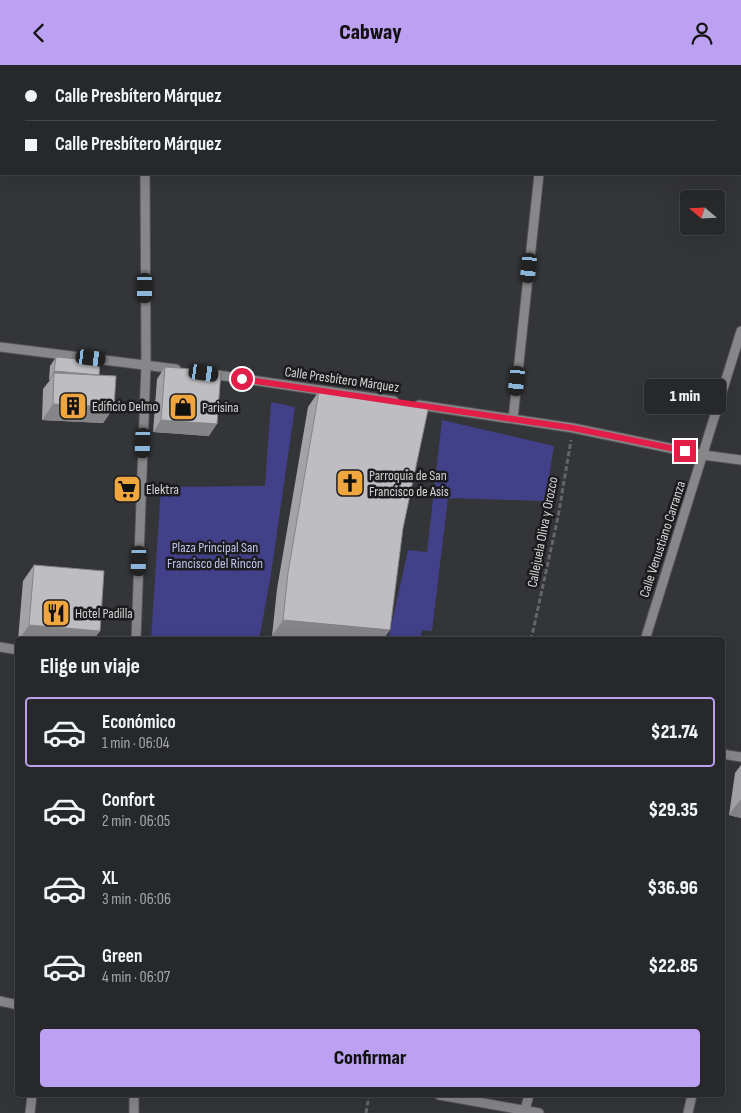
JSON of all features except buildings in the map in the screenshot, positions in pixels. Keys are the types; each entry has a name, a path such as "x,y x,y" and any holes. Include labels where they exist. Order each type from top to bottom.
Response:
{"street":[{"path":"136,637 146,364 145,175"},
{"path":"513,419 539,175"},
{"name":"Calle Venustiano Carranza","path":"646,637 741,331"},
{"path":"0,347 184,370"},
{"name":"Calle Presbítero Márquez","path":"204,373 573,428 703,455 741,460"},
{"path":"0,647 15,649"},
{"path":"725,754 741,757"},
{"path":"0,1001 15,1004"},
{"path":"30,1113 32,1097"},
{"path":"134,1097 134,1113"},
{"path":"449,1097 539,1113"},
{"path":"525,1112 529,1097"},
{"path":"688,1113 692,1097"}],"path":[{"name":"Callejuela Oliva y Orozco","path":"532,637 558,517 573,428"},
{"path":"366,1113 369,1097"}],"green space":[{"name":"Plaza Principal San Francisco del Rincón","path":"271,402 295,407 271,574 260,637 151,637 161,487 265,486"},
{"path":"442,420 554,446 545,501 448,498 432,631 422,630 421,637 389,637 408,550 427,552"}],"place":[{"name":"Edificio Delmo","path":"73,406"},
{"name":"Parisina","path":"183,407"},
{"name":"Parroquia de San Francisco de Asís","path":"350,483"},
{"name":"Elektra","path":"127,489"},
{"name":"Hotel Padilla","path":"56,613"}],"route":[{"path":"242,379 573,428 685,451"}]}
